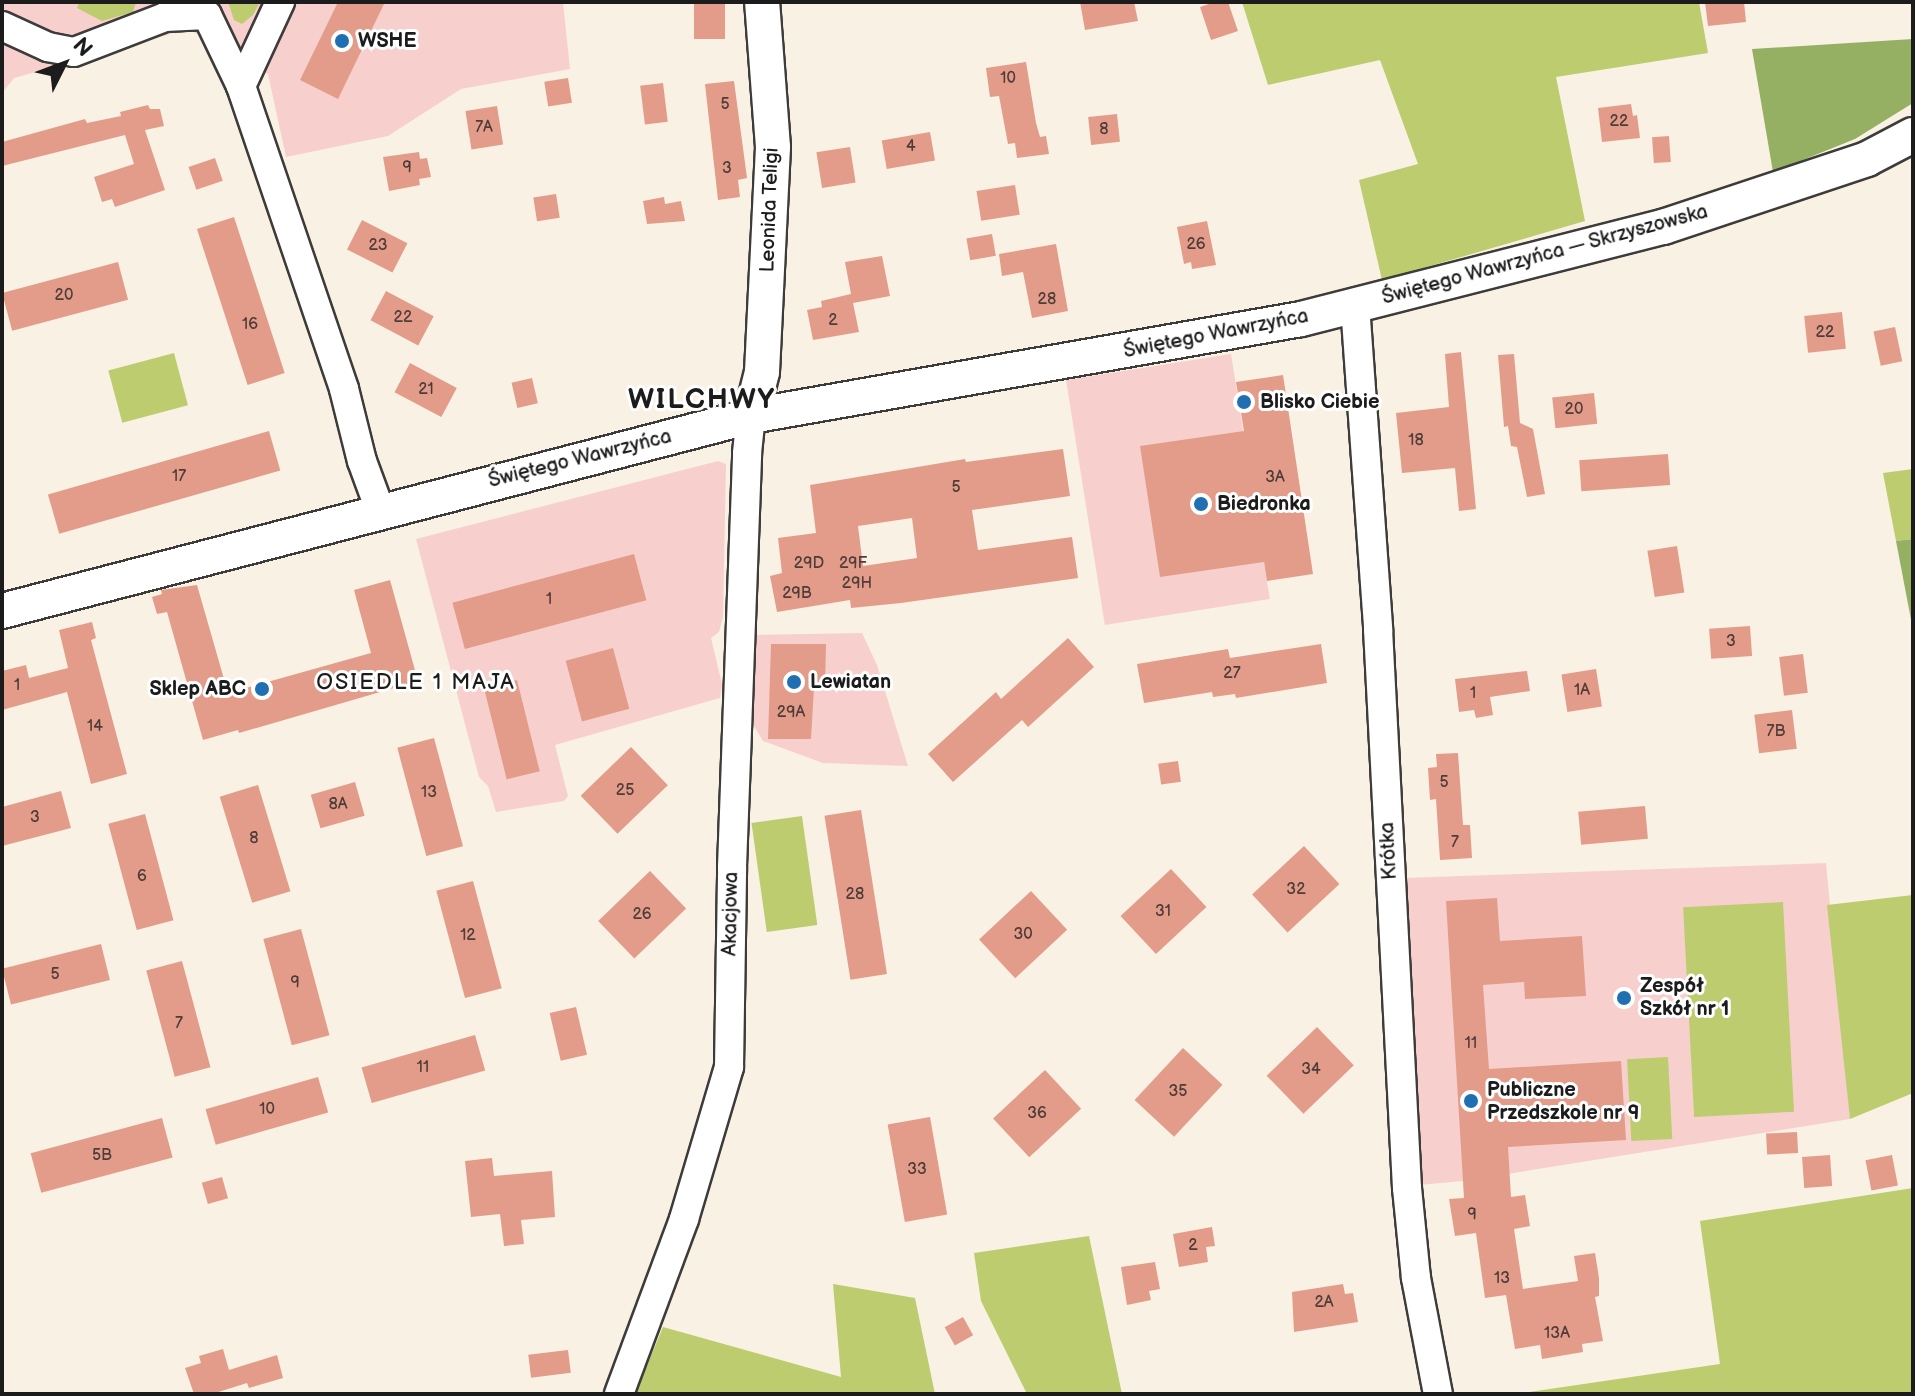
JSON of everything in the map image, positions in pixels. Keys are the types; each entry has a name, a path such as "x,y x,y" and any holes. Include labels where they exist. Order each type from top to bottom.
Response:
{"street":[{"path":"241,86 280,2"},
{"name":"Leonida Teligi","path":"751,416 762,372 773,147 762,2"},
{"path":"2,26 48,47 74,52 165,17 207,15 241,86 344,389 362,461 380,510"},
{"name":"Świętego Wawrzyńca — Skrzyszowska","path":"1355,305 1663,227 1867,159 1913,135"},
{"name":"Świętego Wawrzyńca","path":"2,611 380,510 751,416 816,402 1103,356 1355,305"},
{"name":"Krótka","path":"1355,305 1378,629 1407,1188 1416,1278 1438,1394"},
{"name":"Akacjowa","path":"619,1394 684,1219 729,1067 732,867 751,416"}],"shaded area":[{"path":"2,2 563,2 570,69 461,89 388,136 286,157 268,74 188,29 14,78 2,93"},
{"path":"1231,354 1270,599 1105,625 1066,380"},
{"path":"718,461 726,464 723,617 719,632 711,638 722,684 720,698 555,745 568,796 564,801 496,812 488,786 479,777 416,539"},
{"path":"862,633 877,665 908,766 823,763 763,741 749,718 752,635"},
{"name":"Zespół Szkół nr 1","path":"1826,863 1850,1119 1463,1181 1419,1185 1403,878"}],"green space":[{"path":"79,2 136,2 133,12 102,21 77,8"},
{"path":"228,2 260,2 253,15 242,24 234,20"},
{"path":"1242,2 1699,2 1708,53 1556,77 1585,221 1382,280 1359,180 1418,164 1380,60 1268,85"},
{"path":"1913,39 1913,103 1855,139 1773,172 1752,49"},
{"path":"174,353 188,405 122,423 108,371"},
{"path":"1913,469 1913,539 1896,541 1883,473"},
{"path":"1913,539 1913,630 1896,541"},
{"path":"802,816 817,925 767,932 751,823"},
{"path":"1913,895 1913,1093 1850,1119 1827,905"},
{"path":"1783,902 1794,1112 1694,1117 1683,907"},
{"path":"1668,1057 1672,1139 1631,1141 1627,1059"},
{"path":"1913,1188 1913,1394 1516,1394 1720,1364 1700,1221"},
{"path":"1089,1236 1122,1394 1027,1394 981,1301 974,1253"},
{"path":"833,1284 915,1298 935,1394 635,1394 663,1327 841,1377"}],"building":[{"name":"WSHE","path":"338,2 385,2 338,99 300,80"},
{"path":"694,2 725,2 725,39 694,39"},
{"path":"1080,2 1134,2 1138,21 1085,30"},
{"path":"1228,2 1238,31 1211,40 1200,7"},
{"path":"1705,2 1744,2 1746,22 1708,26"},
{"path":"1026,62 1036,123 1040,137 1046,136 1049,154 1017,158 1015,143 1008,144 999,96 990,97 986,68"},
{"path":"568,78 572,103 548,106 544,82"},
{"path":"734,81 747,178 738,180 740,197 718,200 705,84"},
{"path":"663,83 668,122 645,125 640,86"},
{"path":"1631,104 1633,116 1637,115 1640,138 1602,142 1598,108"},
{"path":"148,105 150,109 160,109 164,126 145,130 165,190 115,207 112,199 102,202 94,177 134,164 125,135 2,166 2,142 85,119 87,123 121,116 120,112"},
{"path":"497,106 503,145 471,150 465,111"},
{"path":"1117,114 1120,142 1091,145 1088,117"},
{"path":"930,132 935,161 887,169 882,141"},
{"path":"1669,136 1671,162 1654,163 1652,137"},
{"path":"850,147 856,183 822,188 816,152"},
{"path":"419,152 420,159 427,158 431,177 419,179 420,185 389,191 383,157"},
{"path":"215,158 223,181 196,190 189,167"},
{"path":"1015,185 1020,215 981,221 976,191"},
{"path":"556,194 560,218 537,221 533,198"},
{"path":"664,197 665,204 681,201 685,221 647,224 643,201"},
{"path":"234,217 285,373 248,385 197,229"},
{"path":"362,220 407,243 392,273 347,249"},
{"path":"1207,221 1216,265 1192,269 1191,262 1184,264 1177,227"},
{"path":"992,234 996,256 970,260 966,239"},
{"path":"1056,244 1068,311 1032,318 1023,272 1002,276 999,254"},
{"path":"882,256 890,296 853,303 859,332 813,340 807,310 822,307 821,301 851,294 845,262"},
{"path":"118,262 128,300 12,331 2,293"},
{"path":"386,291 434,316 418,345 371,320"},
{"path":"1842,312 1846,349 1808,353 1804,316"},
{"path":"1895,327 1902,361 1881,366 1873,332"},
{"path":"1461,352 1476,509 1459,511 1455,468 1402,473 1396,413 1449,407 1445,354"},
{"path":"1514,354 1520,423 1533,429 1545,494 1527,497 1517,447 1511,446 1508,426 1504,427 1498,355"},
{"path":"410,363 457,388 441,417 395,392"},
{"path":"1283,375 1313,574 1267,581 1264,562 1160,577 1140,446 1244,431 1236,382"},
{"path":"532,378 538,403 517,408 512,383"},
{"path":"1594,393 1597,424 1555,428 1552,397"},
{"path":"269,431 280,470 59,534 48,494"},
{"path":"1063,449 1070,496 972,510 978,550 1072,537 1078,578 901,603 851,608 850,600 777,612 770,576 782,573 778,538 816,533 810,485 965,459 966,462","holes":["912,518 917,558 863,566 858,526"]},
{"path":"1668,454 1670,485 1581,491 1579,460"},
{"path":"1677,546 1684,592 1655,597 1647,551"},
{"path":"634,554 646,600 465,649 452,603"},
{"path":"390,580 418,681 239,733 238,730 203,740 167,612 157,614 152,597 162,594 161,590 197,585 228,693 371,653 354,590"},
{"path":"92,622 96,638 91,640 127,774 91,784 67,692 2,710 2,671 26,665 29,678 68,668 59,630"},
{"path":"1750,626 1752,656 1711,659 1709,629"},
{"path":"1068,638 1094,667 1028,727 1022,720 953,782 928,754 996,692 1001,699"},
{"path":"771,644 826,644 825,687 814,688 811,739 768,739"},
{"path":"1321,644 1327,683 1236,698 1235,694 1213,697 1212,692 1144,703 1137,664 1228,649 1230,658"},
{"path":"613,648 629,709 582,722 566,661"},
{"path":"1803,654 1808,693 1784,696 1779,657"},
{"path":"1596,669 1602,707 1567,712 1561,674"},
{"path":"1527,671 1530,691 1490,697 1493,715 1476,718 1474,710 1459,712 1455,679"},
{"path":"517,680 540,771 507,779 484,688"},
{"path":"1792,710 1797,749 1759,753 1754,715"},
{"path":"434,738 463,846 426,856 397,748"},
{"path":"631,747 668,785 617,834 581,796"},
{"path":"1458,753 1463,825 1470,825 1472,858 1440,860 1436,799 1430,800 1428,768 1437,767 1436,754"},
{"path":"1178,761 1181,782 1161,785 1158,764"},
{"path":"355,782 365,816 320,828 311,795"},
{"path":"258,785 290,891 252,903 220,797"},
{"path":"61,791 71,828 2,846 2,807"},
{"path":"1645,806 1648,839 1581,845 1578,812"},
{"path":"861,810 887,974 850,980 824,816"},
{"path":"145,814 173,920 137,930 108,824"},
{"path":"1304,846 1339,884 1288,932 1252,894"},
{"path":"1171,869 1206,907 1156,954 1121,916"},
{"path":"650,871 686,908 634,958 598,921"},
{"path":"473,881 502,988 465,998 436,891"},
{"path":"1031,891 1067,930 1015,978 979,939"},
{"path":"1497,898 1500,941 1582,936 1586,996 1525,999 1524,982 1483,985 1489,1069 1621,1061 1626,1140 1508,1147 1511,1197 1525,1195 1530,1226 1514,1229 1523,1289 1578,1281 1574,1256 1595,1253 1599,1296 1595,1297 1603,1341 1582,1344 1583,1352 1542,1359 1540,1345 1515,1349 1506,1295 1485,1298 1476,1233 1455,1236 1449,1199 1464,1198 1446,901"},
{"path":"301,929 329,1035 292,1045 263,939"},
{"path":"101,944 110,980 11,1005 2,969"},
{"path":"182,961 210,1067 175,1077 146,971"},
{"path":"576,1007 587,1055 561,1061 550,1013"},
{"path":"1317,1027 1354,1065 1303,1114 1267,1076"},
{"path":"475,1035 485,1071 372,1103 362,1068"},
{"path":"1183,1048 1222,1085 1174,1137 1135,1100"},
{"path":"1045,1070 1081,1109 1029,1157 993,1118"},
{"path":"318,1077 328,1113 216,1145 206,1109"},
{"path":"930,1117 947,1214 905,1222 888,1124"},
{"path":"162,1118 173,1158 41,1193 31,1153"},
{"path":"1797,1132 1798,1153 1767,1155 1766,1134"},
{"path":"1830,1155 1832,1186 1804,1188 1802,1157"},
{"path":"1892,1155 1898,1185 1871,1191 1865,1160"},
{"path":"492,1158 494,1176 552,1171 555,1217 521,1220 524,1244 504,1246 500,1214 471,1217 465,1161"},
{"path":"222,1177 228,1198 208,1204 202,1183"},
{"path":"1212,1227 1215,1246 1206,1247 1208,1262 1179,1267 1173,1234"},
{"path":"1155,1262 1160,1289 1149,1291 1151,1300 1127,1305 1121,1267"},
{"path":"1343,1284 1345,1294 1353,1293 1358,1322 1294,1332 1292,1292"},
{"path":"963,1317 973,1335 955,1346 945,1327"},
{"path":"223,1349 229,1370 277,1355 283,1378 249,1388 247,1383 212,1394 194,1394 185,1368 201,1363 199,1356"},
{"path":"568,1350 571,1373 531,1378 528,1355"}],"place":[{"name":"WSHE","path":"342,41"},
{"name":"Blisko Ciebie","path":"1244,402"},
{"name":"Biedronka","path":"1201,504"},
{"name":"Lewiatan","path":"794,682"},
{"name":"Sklep ABC","path":"262,689"},
{"name":"Zespół Szkół nr 1","path":"1624,998"},
{"name":"Publiczne Przedszkole nr 9","path":"1471,1101"}],"district":[{"name":"WILCHWY","path":"702,400"},
{"name":"OSIEDLE 1 MAJA","path":"416,683"}]}
